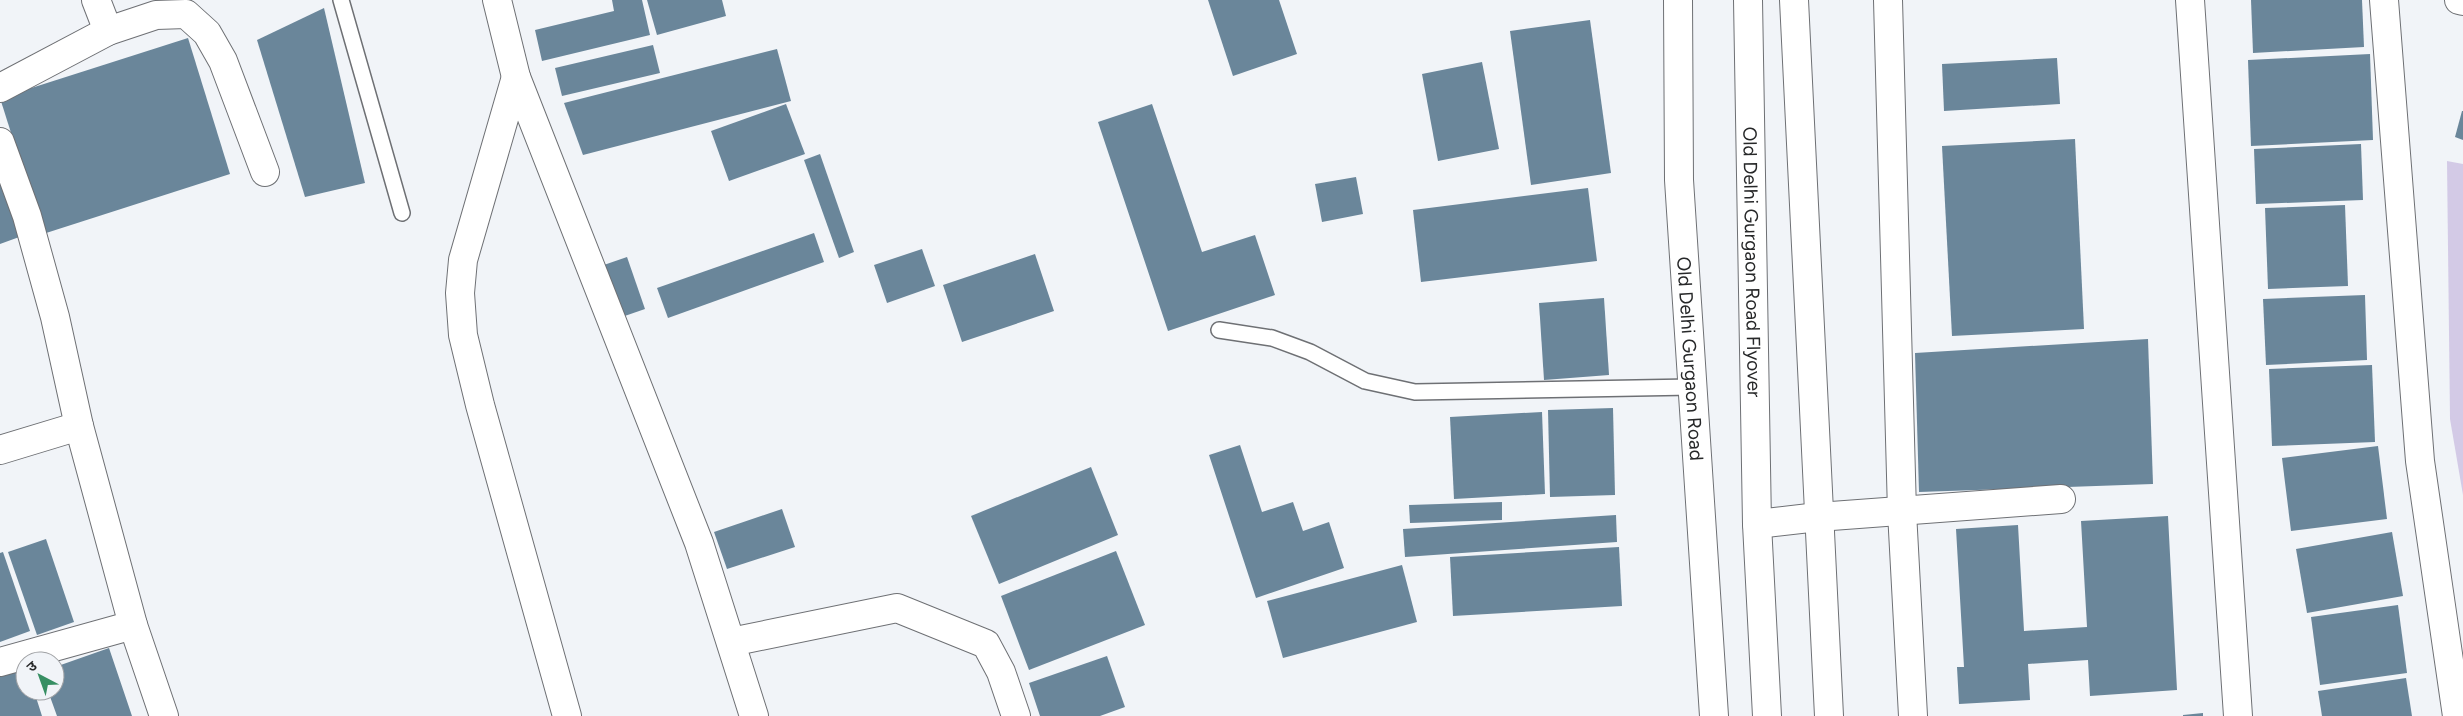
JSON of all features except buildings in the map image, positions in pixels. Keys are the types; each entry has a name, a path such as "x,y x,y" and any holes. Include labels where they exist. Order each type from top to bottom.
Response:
{"street":[{"path":"96,0 108,31"},
{"path":"497,0 516,76 699,543 754,716"},
{"name":"Old Delhi Gurgaon Road","path":"1678,0 1679,180 1714,716"},
{"name":"Old Delhi Gurgaon Road Flyover","path":"1748,0 1756,524"},
{"path":"1794,0 1829,716"},
{"path":"1888,0 1902,512 1913,716"},
{"path":"2190,0 2238,716"},
{"path":"2384,0 2420,461 2457,716"},
{"path":"2459,0 2463,1"},
{"path":"0,88 108,31 156,14 186,14 207,33 222,60 265,172"},
{"path":"516,76 462,260 460,293 464,335 480,405 567,716"},
{"path":"0,142 26,216 52,308 79,426 134,625 164,716"},
{"path":"0,450 79,426"},
{"path":"1767,716 1756,524 1818,517 2061,499"},
{"path":"731,642 897,608 986,644 1001,672 1016,716"},
{"path":"0,662 134,625"}],"lane":[{"path":"341,0 402,213"},
{"path":"1219,330 1272,338 1310,352 1365,381 1415,392 1692,387"}],"shaded area":[{"path":"2447,161 2463,164 2463,495 2450,419"}]}
